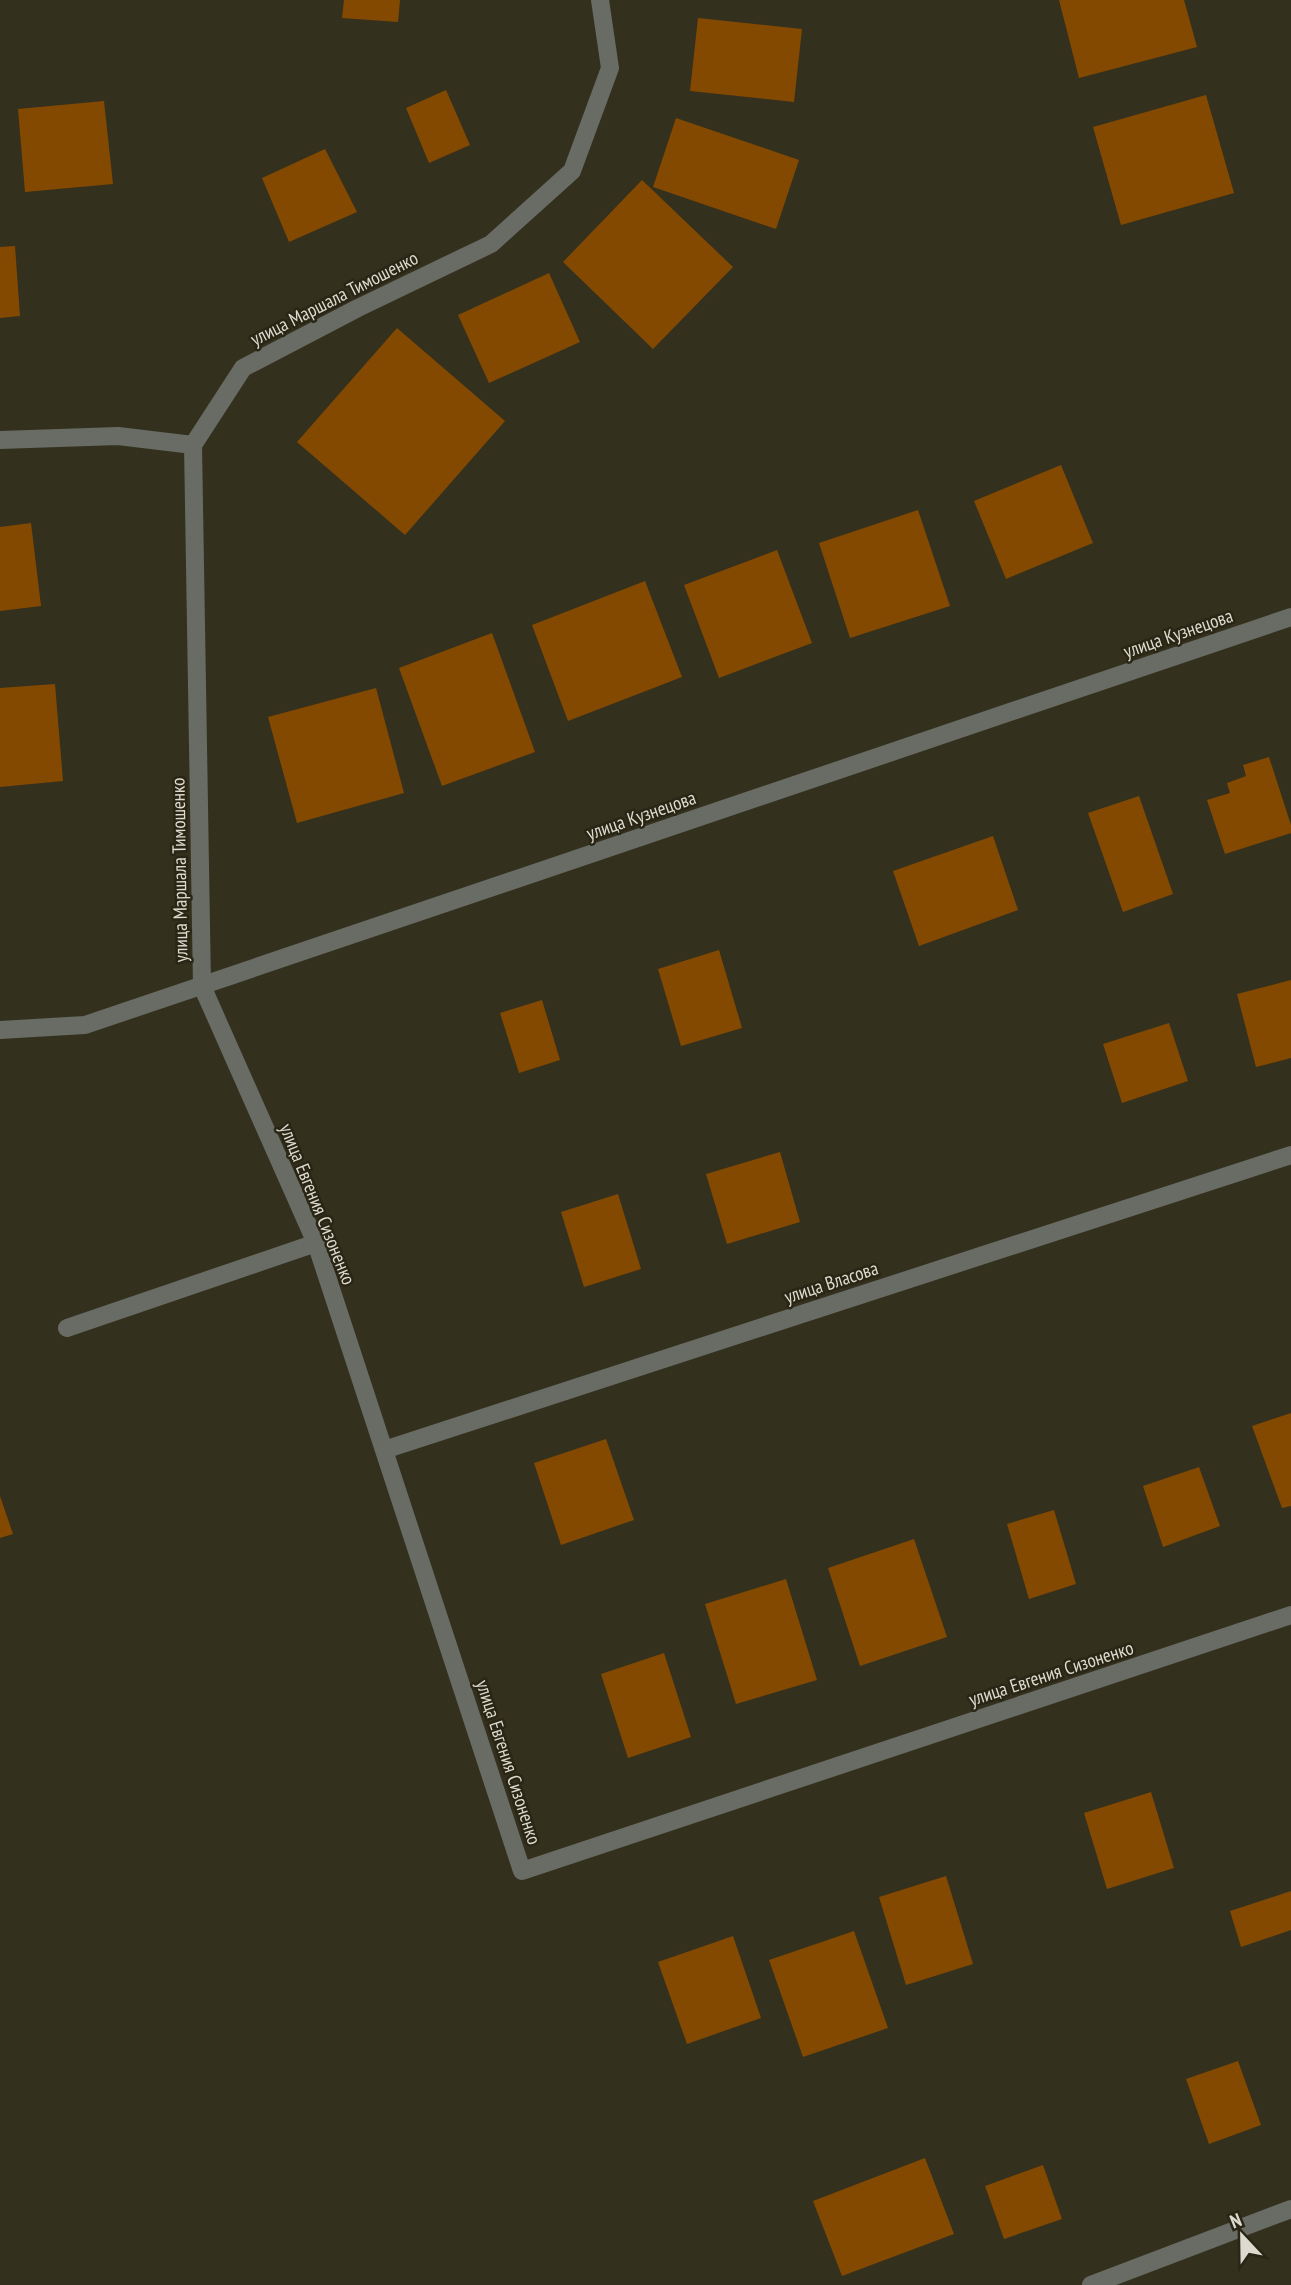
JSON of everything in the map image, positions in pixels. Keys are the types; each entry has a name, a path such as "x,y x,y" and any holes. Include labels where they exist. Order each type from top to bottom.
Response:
{"street":[{"name":"улица Маршала Тимошенко","path":"202,986 193,445 243,368 358,308 491,244 572,170 610,68 600,0"},
{"path":"0,440 118,436 193,445"},
{"name":"улица Кузнецова","path":"0,1030 85,1026 1291,617"},
{"name":"улица Евгения Сизоненко","path":"202,986 316,1243 522,1871 1291,1615"},
{"name":"улица Власова","path":"384,1450 1291,1155"},
{"path":"67,1328 316,1243"},
{"path":"1091,2285 1291,2209"}],"building":[{"path":"344,0 400,0 398,22 342,18"},
{"path":"1059,0 1184,0 1197,47 1079,78"},
{"path":"698,18 802,29 794,102 690,91"},
{"path":"446,90 470,145 429,163 406,108"},
{"path":"1206,95 1234,193 1121,225 1093,127"},
{"path":"104,101 113,184 25,192 18,109"},
{"path":"676,118 799,160 776,229 653,187"},
{"path":"325,149 357,212 289,242 262,178"},
{"path":"642,180 733,267 653,349 563,262"},
{"path":"15,246 20,316 0,318 0,247"},
{"path":"549,273 580,342 489,383 458,315"},
{"path":"397,328 505,421 405,535 297,442"},
{"path":"1061,465 1093,543 1006,579 974,501"},
{"path":"918,510 950,606 850,638 819,543"},
{"path":"31,523 41,606 0,611 0,527"},
{"path":"777,550 812,643 719,678 684,585"},
{"path":"645,581 682,677 568,721 532,625"},
{"path":"492,633 535,752 442,786 399,668"},
{"path":"55,684 63,781 0,787 0,688"},
{"path":"376,688 404,793 297,823 268,717"},
{"path":"1269,757 1291,825 1291,833 1225,854 1207,800 1230,793 1227,783 1246,776 1243,765"},
{"path":"1139,796 1173,894 1123,912 1088,813"},
{"path":"993,836 1018,910 919,946 893,871"},
{"path":"719,950 742,1028 681,1046 658,969"},
{"path":"1291,980 1291,1058 1256,1067 1237,994"},
{"path":"542,1000 560,1060 519,1073 500,1013"},
{"path":"1169,1023 1188,1081 1122,1103 1103,1044"},
{"path":"780,1152 800,1222 727,1244 706,1174"},
{"path":"618,1194 641,1269 584,1287 561,1212"},
{"path":"1291,1413 1291,1506 1282,1508 1252,1426"},
{"path":"606,1439 634,1520 561,1545 534,1463"},
{"path":"1199,1467 1220,1526 1163,1547 1143,1486"},
{"path":"0,1496 13,1534 0,1538"},
{"path":"1054,1510 1076,1584 1029,1599 1007,1524"},
{"path":"914,1539 947,1637 860,1666 828,1568"},
{"path":"786,1579 817,1680 736,1704 705,1604"},
{"path":"664,1653 691,1737 628,1758 601,1674"},
{"path":"1151,1792 1174,1868 1107,1889 1084,1813"},
{"path":"946,1876 973,1964 906,1985 879,1897"},
{"path":"1291,1891 1291,1930 1241,1947 1230,1911"},
{"path":"854,1931 888,2028 803,2057 769,1960"},
{"path":"733,1936 761,2018 687,2044 658,1962"},
{"path":"1238,2061 1261,2125 1209,2144 1186,2079"},
{"path":"925,2158 954,2234 842,2276 813,2201"},
{"path":"1043,2165 1062,2219 1004,2239 985,2186"}]}
